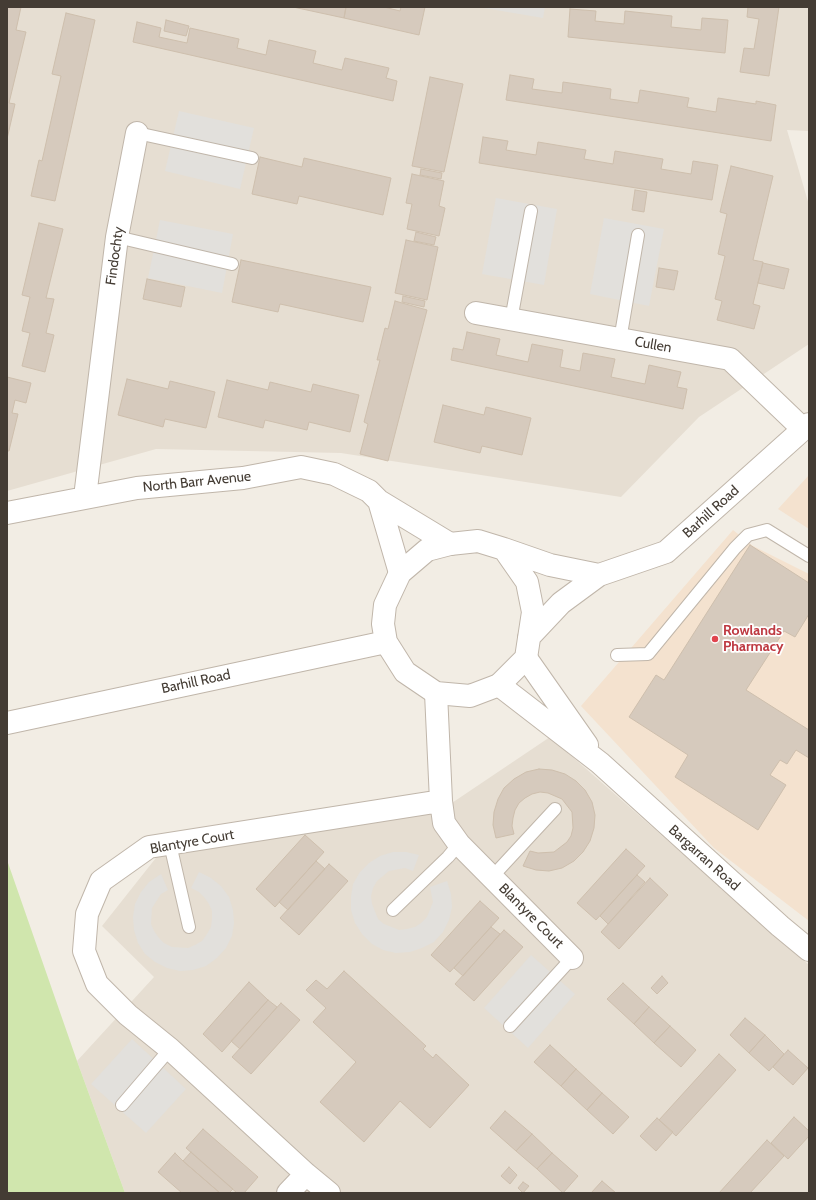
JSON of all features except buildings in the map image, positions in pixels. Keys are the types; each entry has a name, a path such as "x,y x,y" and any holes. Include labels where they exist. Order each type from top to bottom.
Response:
{"street":[{"name":"Findochty","path":"85,497 117,237 137,133"},
{"name":"Cullen","path":"476,313 730,359 806,427"},
{"name":"Barhill Road","path":"529,637 562,603 599,575 666,552 806,427"},
{"name":"North Barr Avenue","path":"7,513 137,488 244,478 301,468 334,474 369,491 379,501 450,544"},
{"path":"379,501 400,573"},
{"path":"504,549 526,582 534,612 526,658 500,685 470,696 436,692 405,672 386,642 383,624 385,605 400,573 426,550 450,544 478,541 504,549 550,565 599,575"},
{"name":"Barhill Road","path":"7,723 386,642"},
{"name":"Bargarran Road","path":"526,658 600,763"},
{"name":"Bargarran Road","path":"500,685 600,763 780,926 809,950"},
{"name":"Blantyre Court","path":"436,692 441,801 444,823 459,844 572,958"},
{"name":"Blantyre Court","path":"329,1193 306,1174 170,1049 128,1015 97,984 84,951 87,914 101,881 148,847 441,801"},
{"path":"288,1193 306,1174"}],"lane":[{"name":"Findochty","path":"137,133 252,158"},
{"path":"511,320 531,211"},
{"path":"620,340 638,235"},
{"path":"117,237 232,264"},
{"path":"617,655 648,654 735,548 748,535 767,530 809,556"},
{"path":"492,877 555,809"},
{"path":"170,844 189,926"},
{"path":"393,910 448,857 459,844"},
{"name":"Blantyre Court","path":"510,1026 572,958"},
{"path":"122,1105 170,1049"}],"shaded area":[{"path":"7,7 809,7 809,131 787,130 809,205 809,344 699,417 621,497 341,453 156,449 7,491"},
{"path":"478,7 545,7 543,18"},
{"path":"179,111 254,128 240,189 165,171"},
{"path":"496,198 557,209 544,285 482,274"},
{"path":"604,218 664,229 649,306 590,294"},
{"path":"160,220 233,234 222,293 148,278"},
{"path":"809,475 809,529 778,509"},
{"path":"733,530 753,546 809,574 809,921 714,848 581,706"},
{"path":"550,737 809,965 809,1193 125,1193 77,1061 154,977 102,926 159,854 437,813"},
{"path":"393,852 406,852 419,855 413,871 405,868 389,871 377,881 373,888 371,896 372,904 378,919 384,924 399,930 415,927 427,917 433,902 430,887 447,881 451,894 452,907 449,920 443,932 434,942 410,952 396,953 383,950 372,944 362,934 355,923 351,910 353,884 360,872 369,863 380,856"},
{"path":"199,872 211,878 221,886 229,897 233,910 234,923 232,936 226,948 217,958 206,966 193,970 180,971 167,968 155,962 145,954 138,943 134,930 133,917 135,904 141,892 149,882 161,874 168,890 161,894 152,908 151,924 154,931 164,943 172,947 188,948 195,945 202,941 207,934 211,927 212,919 212,911 209,904 199,892 191,888"},
{"path":"531,955 575,994 528,1048 484,1008"},
{"path":"132,1039 186,1089 146,1133 91,1084"}],"green space":[{"path":"7,860 77,1061 125,1193 7,1193"}],"place":[{"name":"Rowlands Pharmacy","path":"715,639"}]}
